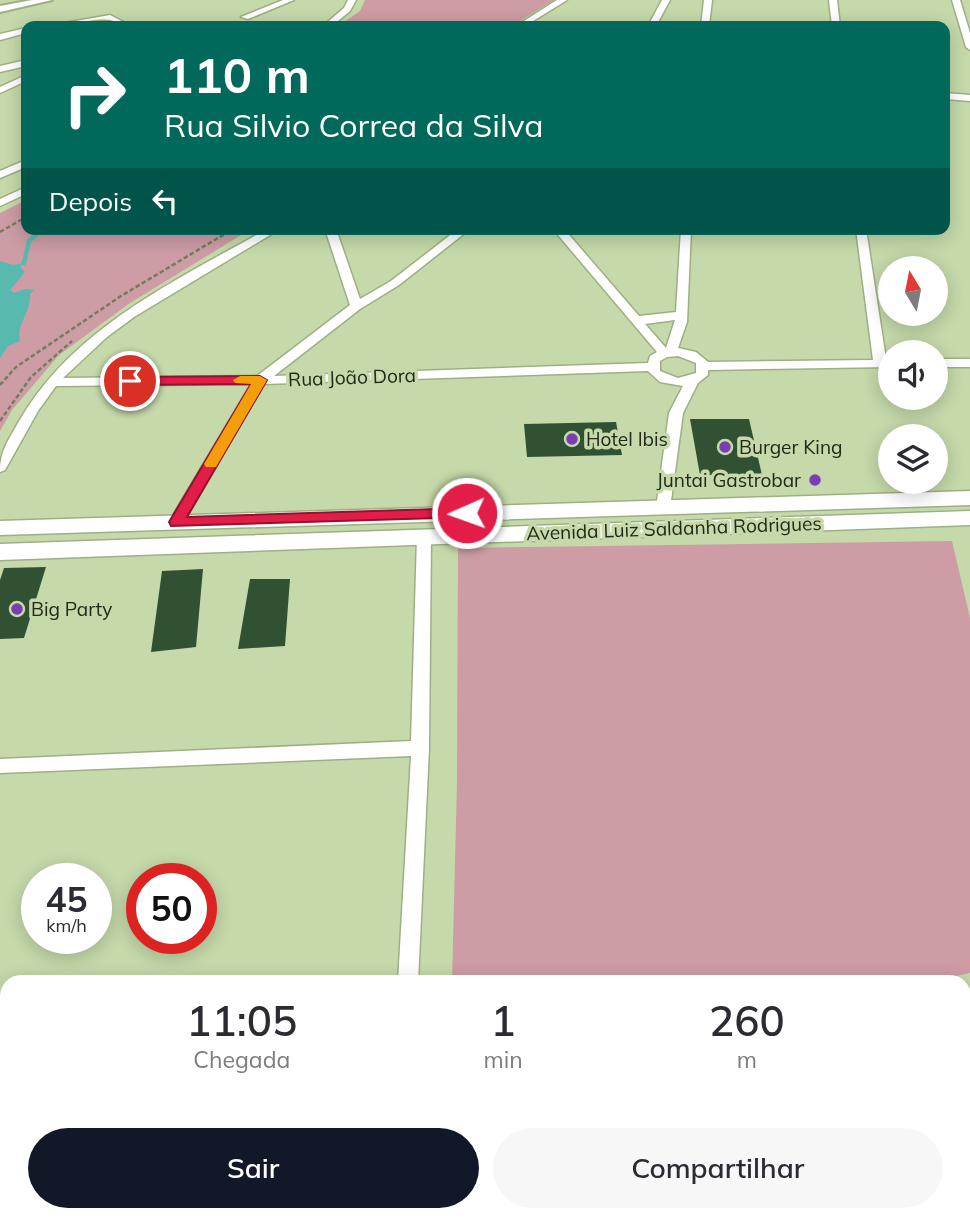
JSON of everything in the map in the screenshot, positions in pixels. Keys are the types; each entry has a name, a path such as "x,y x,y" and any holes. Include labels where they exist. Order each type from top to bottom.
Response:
{"main road":[{"path":"0,528 970,498"},
{"name":"Avenida Luiz Saldanha Rodrigues","path":"0,552 970,518"}],"street":[{"path":"0,9 47,0"},
{"path":"244,17 290,0"},
{"path":"333,21 347,9 352,0"},
{"path":"528,21 563,0"},
{"path":"655,21 666,0"},
{"path":"706,21 708,0"},
{"path":"833,0 835,21"},
{"path":"956,0 970,47"},
{"path":"84,21 110,17 118,21"},
{"path":"0,37 21,32"},
{"path":"0,69 21,64"},
{"path":"0,90 21,80"},
{"path":"950,96 970,97"},
{"path":"0,175 21,165"},
{"path":"0,203 21,192"},
{"path":"0,467 52,382 88,344 178,285 265,235"},
{"path":"332,235 356,306"},
{"path":"176,522 260,380 356,306 395,283 457,235"},
{"path":"563,235 635,320 667,353"},
{"path":"667,353 681,319 686,235"},
{"path":"863,235 882,340"},
{"path":"635,320 681,319"},
{"path":"681,319 692,355 704,366 878,363"},
{"path":"676,413 664,379 652,367 654,359 667,353 692,355"},
{"path":"948,363 970,363"},
{"path":"664,379 678,383 692,381 702,375 704,366"},
{"name":"Rua João Dora","path":"52,382 260,380 652,367"},
{"path":"663,508 676,413 692,381"},
{"path":"408,975 420,748 424,537"},
{"path":"0,766 420,748"}],"path":[{"path":"0,232 21,220"},
{"path":"0,385 16,367 121,296 223,235"}],"shaded area":[{"path":"365,0 554,0 520,21 345,21 360,11"},
{"path":"21,202 21,235 241,235 130,303 59,355 12,410 0,431 0,213"},
{"path":"952,541 970,618 970,973 452,975 457,783 458,548"}],"water":[{"path":"0,261 13,265 24,263 20,267 25,272 10,290 14,293 25,289 34,290 30,294 20,329 20,341 8,346 0,358"}],"building":[{"name":"Burger King","path":"690,419 749,419 762,475 700,475"},
{"name":"Hotel Ibis","path":"616,422 622,455 527,457 524,424"},
{"name":"Big Party","path":"46,567 24,638 0,639 0,580 4,568"},
{"path":"203,569 196,647 151,652 162,571"},
{"path":"250,579 290,579 285,646 238,649"}],"waterway":[{"path":"24,263 29,241 36,235"}],"slow traffic":[{"path":"211,464 260,380 240,380"}],"place":[{"name":"Hotel Ibis","path":"572,439"},
{"name":"Burger King","path":"725,447"},
{"name":"Juntai Gastrobar","path":"815,480"},
{"name":"Big Party","path":"17,609"}],"route":[{"path":"130,381 260,380 176,522 467,513"}]}
